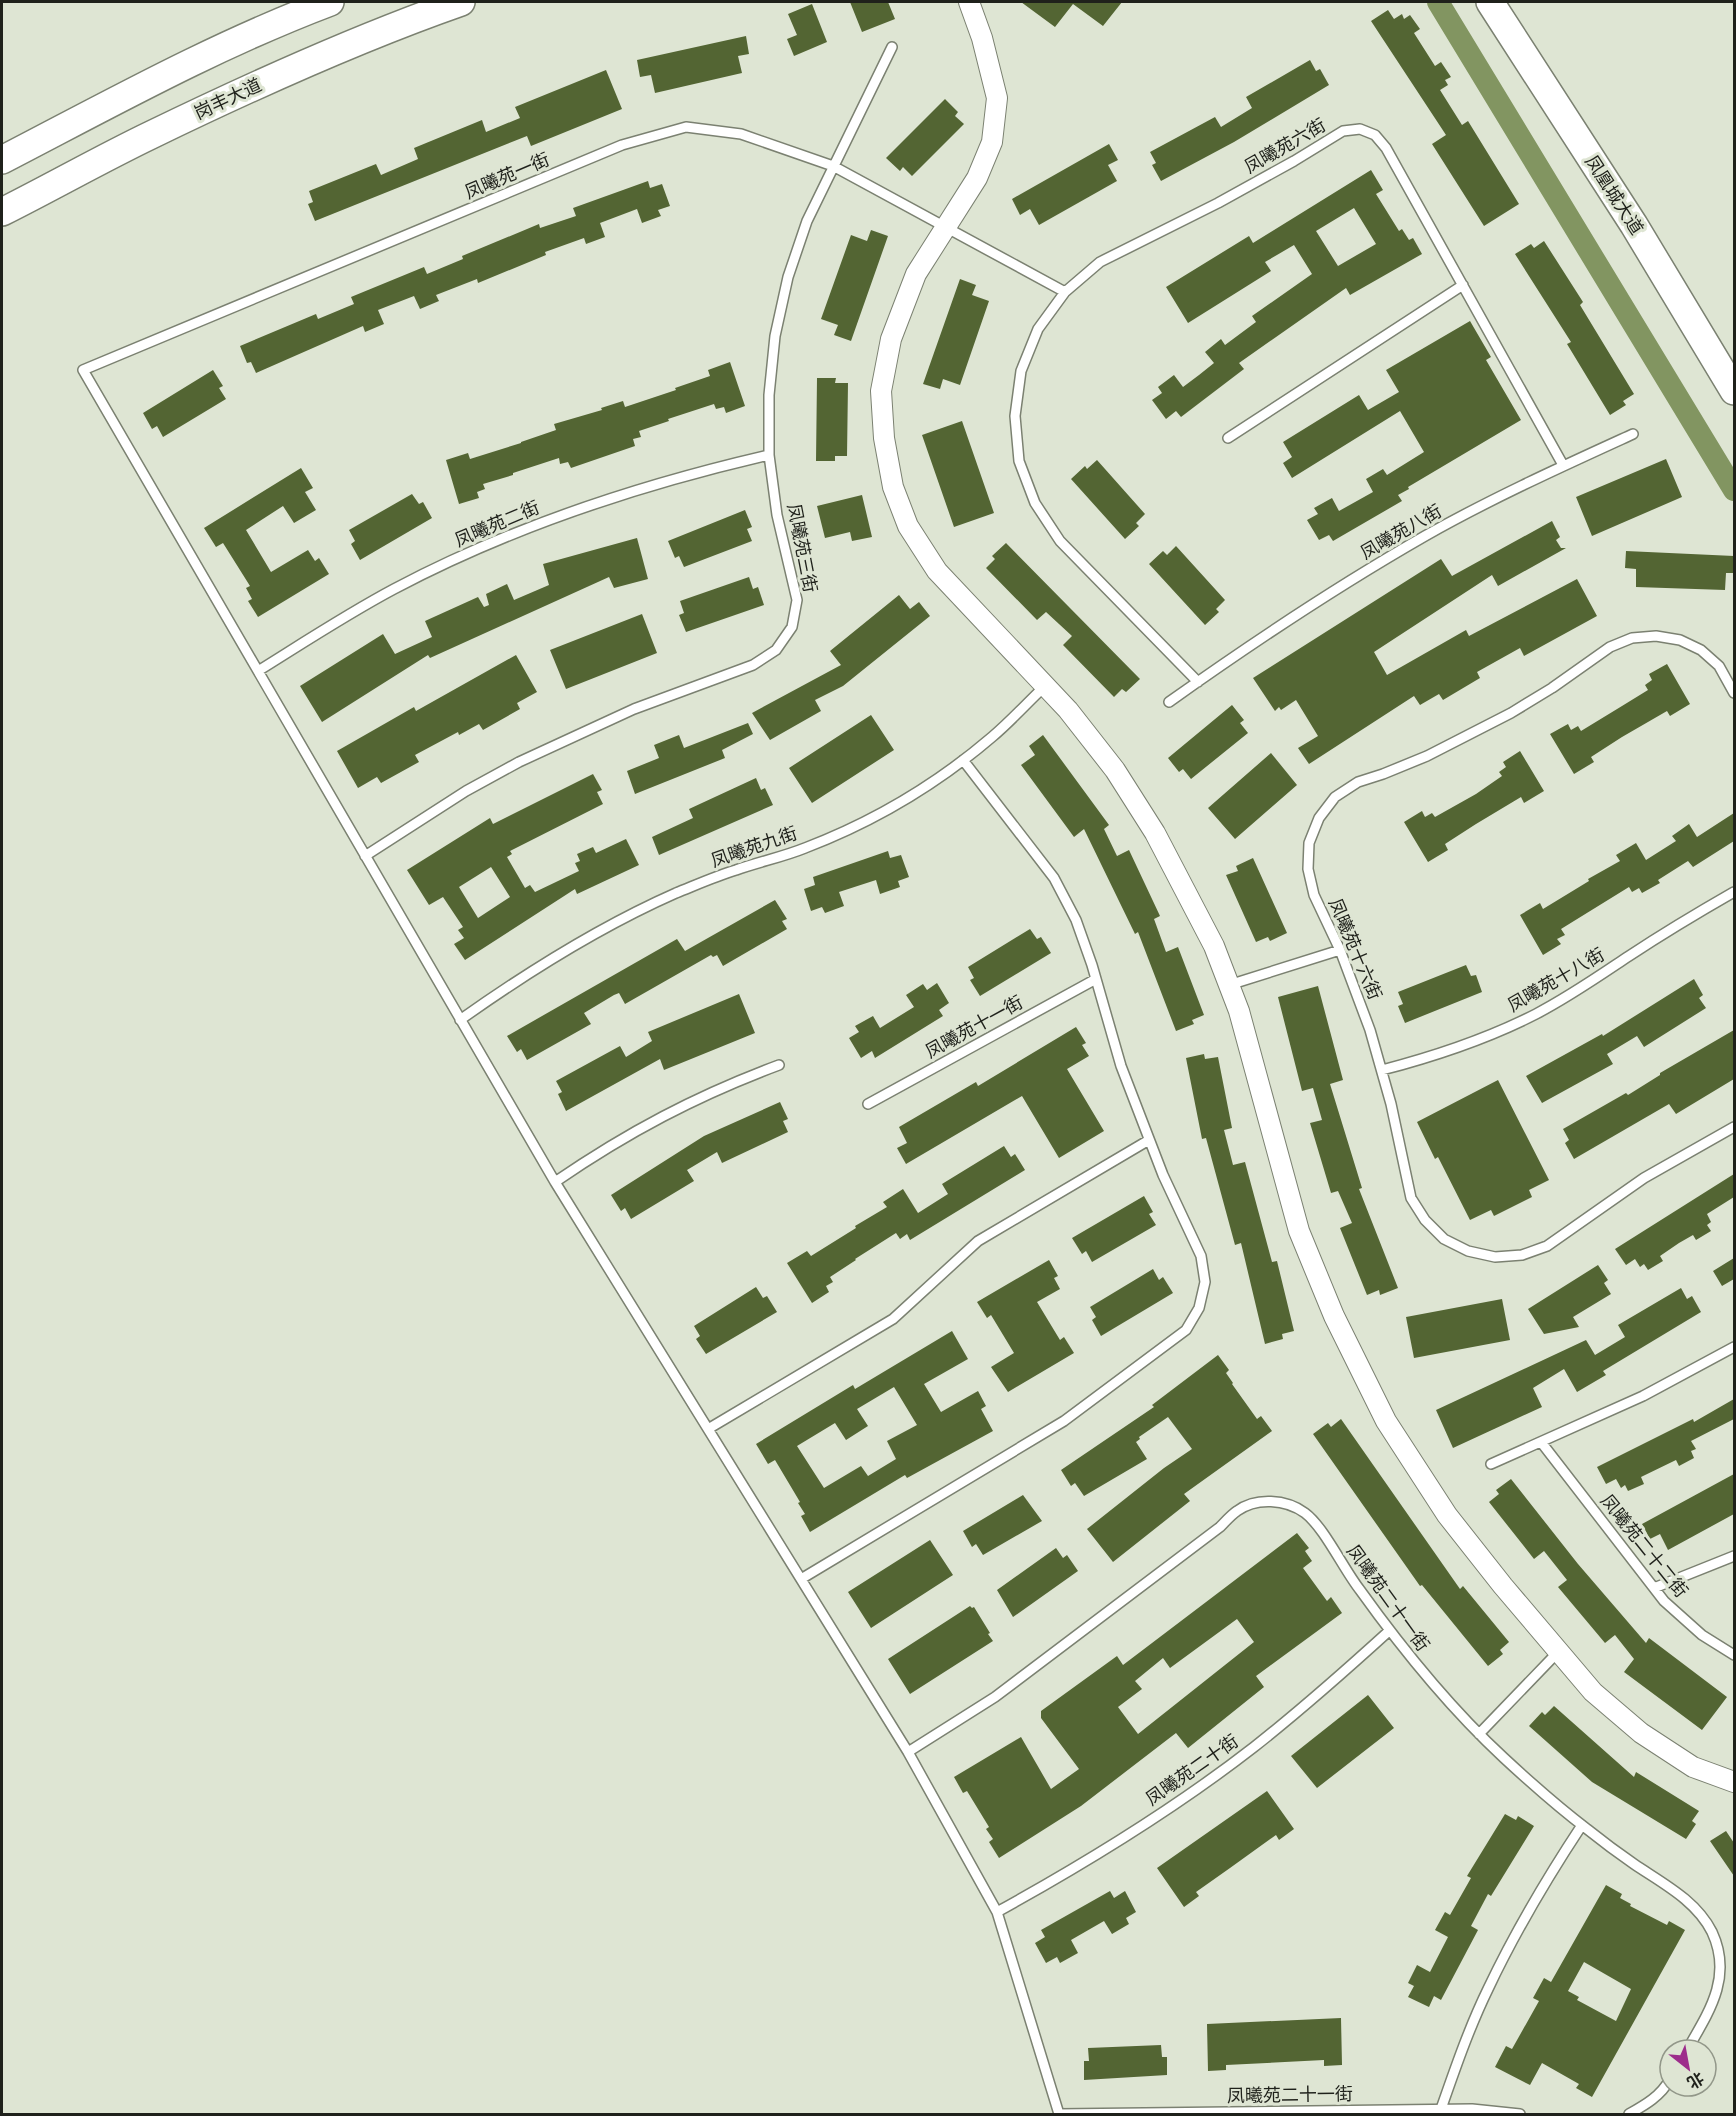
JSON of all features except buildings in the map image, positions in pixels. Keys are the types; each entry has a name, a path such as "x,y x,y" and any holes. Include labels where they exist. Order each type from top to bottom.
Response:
{"main road":[{"path":"2,160 130,92 224,46 330,2"},
{"name":"岗丰大道","path":"2,212 242,92 461,2"},
{"name":"凤凰城大道","path":"1490,2 1731,377"}],"street":[{"path":"969,2 982,38 997,98 992,142 977,178 916,274 891,339 881,391 884,438 893,487 908,526 937,571 1068,710 1115,770 1155,833 1214,946 1239,1011 1299,1231 1344,1337 1386,1421 1447,1515 1503,1586 1593,1692 1641,1733 1694,1767 1734,1782"}],"lane":[{"name":"凤曦苑三街","path":"365,856 415,822 519,762 634,709 753,665 776,650 792,627 797,600 777,515 770,455 769,395 775,336 785,287 807,221 892,47"},
{"name":"凤曦苑一街","path":"258,671 83,370 622,145 686,127 741,134 833,166 1065,292"},
{"name":"凤曦苑六街","path":"1065,292 1100,262 1218,203 1343,131 1360,129 1375,135 1386,147 1563,465"},
{"path":"1228,438 1463,285"},
{"path":"1065,292 1038,328 1021,371 1015,416 1019,461 1035,503 1060,541 1198,681"},
{"name":"凤曦苑八街","path":"1168,702 1295,615 1436,530 1563,465 1633,434"},
{"name":"凤曦苑二街","path":"258,671 325,628 395,589 466,554 529,527 615,496 692,473 770,455"},
{"name":"凤曦苑十六街","path":"1734,693 1719,666 1701,650 1680,640 1656,636 1632,638 1610,647 1552,688 1470,735 1383,774 1358,782 1335,797 1319,818 1309,843 1308,869 1314,895 1340,950 1370,1030 1382,1070 1412,1198 1425,1220 1444,1239 1468,1251 1495,1257 1521,1255 1547,1246 1644,1178 1734,1127"},
{"path":"258,671 555,1182 908,1752 996,1912 1059,2114"},
{"name":"凤曦苑九街","path":"460,1020 511,983 620,920 695,885 804,848 871,819 934,782 963,760 992,737 1045,686"},
{"path":"801,1580 1064,1421 1186,1330 1200,1308 1205,1282 1202,1256 1149,1140 1121,1066 1077,920 1054,878 963,760"},
{"name":"凤曦苑十八街","path":"1382,1070 1446,1052 1487,1037 1536,1014 1584,987 1688,918 1734,892"},
{"path":"1229,985 1340,950"},
{"name":"凤曦苑十一街","path":"868,1104 1096,980"},
{"path":"555,1182 617,1141 663,1115 779,1065"},
{"path":"708,1429 893,1319 978,1241 1149,1140"},
{"path":"1491,1464 1643,1396 1734,1347"},
{"name":"凤曦苑二十二街","path":"1541,1442 1664,1601 1702,1635 1734,1655"},
{"name":"凤曦苑二十一街","path":"908,1752 995,1697 1220,1527 1238,1510 1260,1501 1284,1503 1305,1513 1321,1531 1389,1631 1425,1675 1479,1734 1535,1787 1582,1825 1680,1894 1698,1911 1712,1932 1719,1956 1719,1981 1713,2005 1694,2038"},
{"path":"1654,1588 1734,1556"},
{"name":"凤曦苑二十街","path":"996,1912 1128,1836 1191,1793 1299,1711 1389,1631"},
{"path":"1479,1734 1558,1652"},
{"path":"1441,2109 1462,2049 1501,1962 1547,1878 1582,1825"},
{"path":"1629,2115 1648,2104 1658,2094"},
{"name":"凤曦苑二十一街","path":"1059,2114 1472,2109 1520,2115"}],"waterway":[{"path":"1438,2 1734,490"}]}
